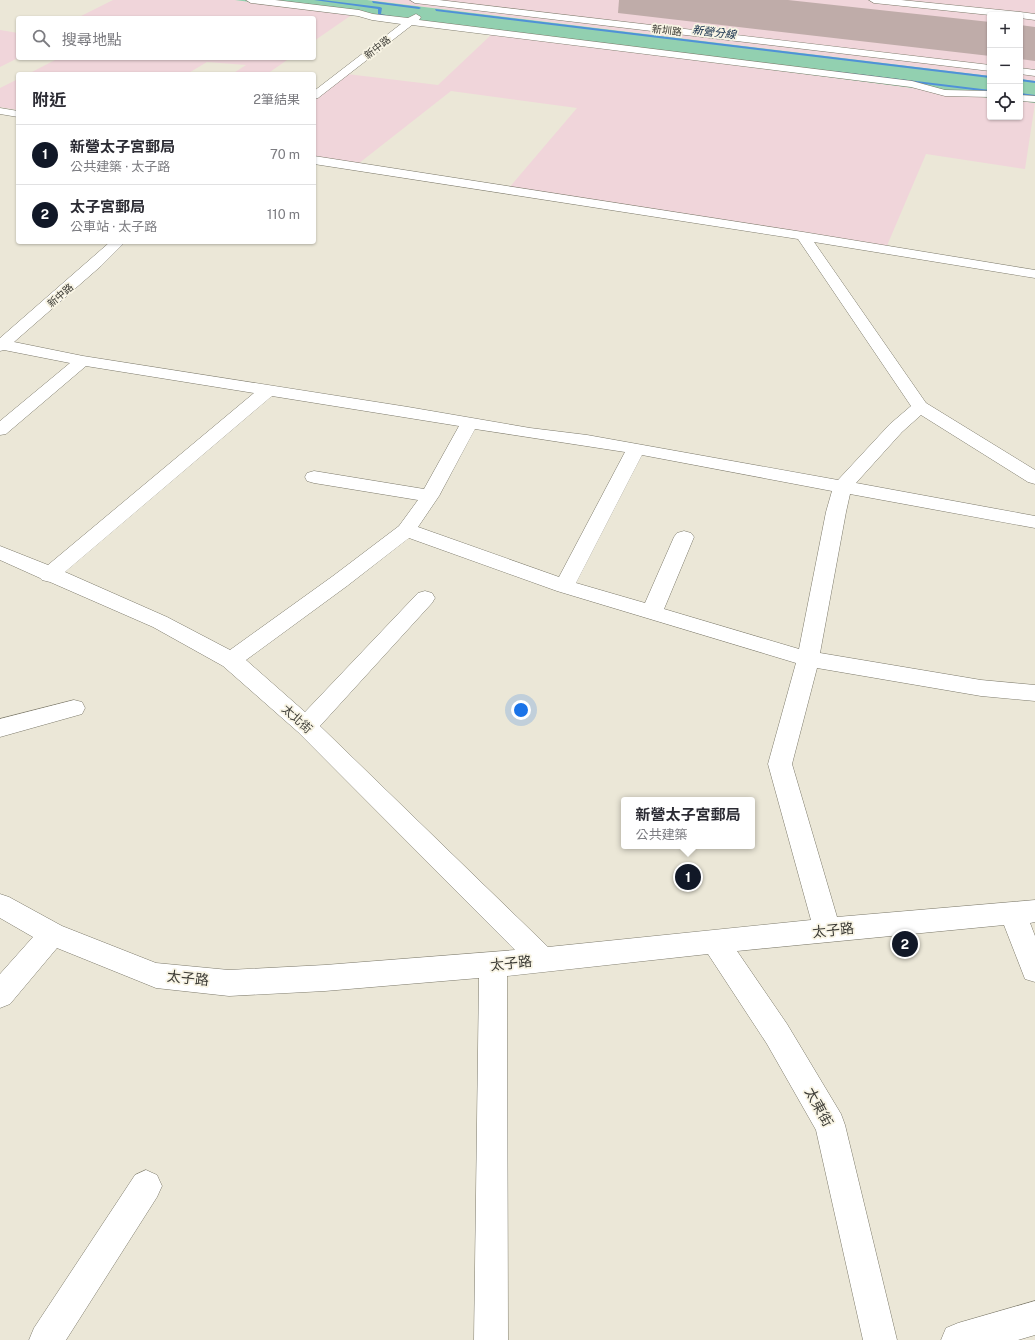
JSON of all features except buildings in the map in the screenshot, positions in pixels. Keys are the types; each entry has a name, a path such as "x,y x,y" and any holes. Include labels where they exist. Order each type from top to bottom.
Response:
{"street":[{"path":"251,0 359,13 372,17 410,22 912,84 945,93 987,94"},
{"name":"新圳路","path":"415,0 439,1 987,68"},
{"path":"874,0 988,12"},
{"name":"新中路","path":"316,94 439,1"},
{"path":"1023,16 1035,17"},
{"path":"1023,71 1035,73"},
{"path":"1023,98 1035,99"},
{"path":"0,111 16,114"},
{"path":"316,160 803,236 1035,274"},
{"path":"803,236 920,407 1035,478"},
{"name":"新中路","path":"0,345 96,263 116,244"},
{"path":"0,345 83,362 470,422 530,433 587,440 1035,522"},
{"path":"0,430 83,362"},
{"path":"49,575 268,390"},
{"path":"827,930 780,764 808,659 842,486 896,428 920,407"},
{"path":"231,660 340,581 406,530 430,496 470,422"},
{"path":"564,586 636,449"},
{"path":"314,477 430,496"},
{"path":"406,530 564,586 808,659 982,688 1035,693"},
{"path":"652,612 684,537"},
{"name":"太北街","path":"0,552 49,575 160,622 231,660 306,726 543,960"},
{"path":"306,726 425,598"},
{"path":"0,728 74,708"},
{"name":"太子路","path":"0,905 52,934 156,975 229,983 325,978 493,965 827,930 1024,912"},
{"path":"1024,912 1035,970"},
{"path":"0,995 52,934"},
{"name":"太東街","path":"716,942 777,1034 830,1125 880,1340"},
{"path":"491,1340 493,965"},
{"path":"46,1340 146,1186"},
{"path":"958,1340 1035,1318"}],"shaded area":[{"path":"113,0 234,0 353,14 316,40 316,16 81,16"},
{"path":"368,0 1035,0 1035,81 1023,79 1023,12 987,12 987,76"},
{"path":"0,30 16,33 16,59 0,67"},
{"path":"492,34 987,98 987,120 1023,120 1023,101 1035,103 1025,169 926,154 886,248 508,189 577,108 451,91 358,164 316,157 316,95 347,74 438,85"},
{"path":"55,60 287,60 270,72 235,72 246,65 207,62 190,72 32,72"},
{"path":"16,80 16,110 0,107 0,88"}],"green space":[{"path":"235,0 367,0 987,76 987,98"},
{"path":"1023,79 1035,81 1035,103 1023,101"}],"waterway":[{"path":"316,0 380,8 379,15 389,16"},
{"name":"新營分線","path":"373,2 419,8"},
{"name":"新營分線","path":"436,10 987,77"},
{"path":"835,72 987,91"},
{"name":"新營分線","path":"1023,80 1035,82"},
{"path":"1023,94 1035,96"}],"place":[{"name":"新營太子宮郵局","path":"688,877"},
{"name":"太子宮郵局","path":"905,944"}]}
